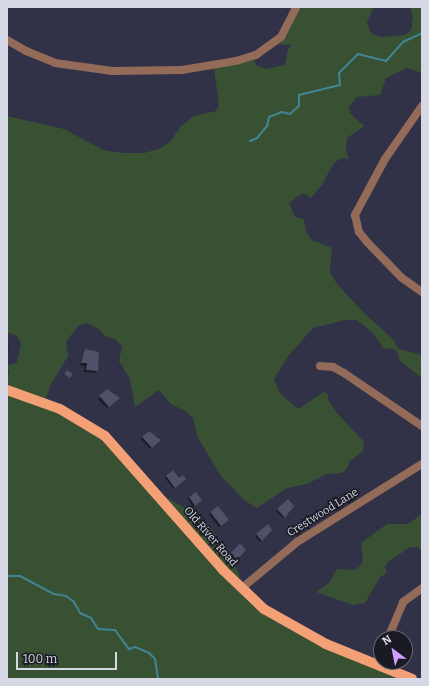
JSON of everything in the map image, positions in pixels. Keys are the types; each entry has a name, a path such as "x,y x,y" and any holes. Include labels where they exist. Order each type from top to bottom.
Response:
{"main road":[{"name":"Old River Road","path":"7,390 60,409 89,424 109,439 242,588 264,609 293,628 326,644 373,661"},
{"name":"Old River Road","path":"394,670 412,679"}],"street":[{"path":"7,40 55,63 112,71 182,70 236,61 256,55 281,37 296,7"},
{"path":"421,110 385,158 355,215 359,232 367,242 402,278 422,292"},
{"path":"320,366 333,368 344,373 422,426"},
{"name":"Crestwood Lane","path":"242,588 298,542 422,464"},
{"path":"391,630 400,606 422,588"}],"green space":[{"path":"296,7 374,7 367,22 371,33 380,37 405,35 411,30 413,17 410,7 422,7 422,73 407,68 386,78 380,95 357,97 349,107 350,113 364,126 347,138 346,151 349,159 341,158 333,164 322,185 311,198 303,193 289,203 295,217 304,219 306,232 312,240 332,248 330,272 337,284 365,314 392,338 399,349 422,355 422,378 400,361 397,351 391,348 384,349 374,334 357,320 345,320 313,328 289,355 274,379 280,393 298,409 324,392 328,394 328,400 336,412 364,442 363,451 349,462 348,467 342,473 327,474 307,484 287,488 257,508 244,500 221,476 197,436 193,418 185,411 171,404 159,390 135,407 130,379 119,361 122,346 115,339 105,336 99,329 86,323 78,326 66,342 68,356 50,386 45,402 93,428 164,496 192,512 209,525 238,571 240,577 235,583 257,605 373,662 373,670 389,670 407,679 7,679 7,382 9,372 7,365 17,363 21,344 17,336 7,332 7,116 64,129 103,150 123,153 144,153 159,149 170,142 181,126 194,116 216,111 219,105 214,68 253,58 256,65 266,69 285,65 288,49 292,45 274,44"},
{"path":"422,514 422,552 418,547 410,547 388,562 385,567 387,573 380,577 365,603 353,605 316,592 329,583 337,569 355,570 360,566 363,560 361,543 387,524 408,524"}],"building":[{"path":"85,349 99,352 98,371 86,370 87,363 81,363"},
{"path":"67,370 73,374 70,378 64,374"},
{"path":"107,389 120,398 109,407 99,396"},
{"path":"149,431 161,440 152,448 142,437"},
{"path":"173,470 179,478 183,475 186,479 175,488 166,476"},
{"path":"196,492 202,500 195,506 189,497"},
{"path":"288,499 294,506 285,518 277,509"},
{"path":"218,506 229,520 221,526 210,512"},
{"path":"268,524 272,530 262,541 256,534"},
{"path":"240,543 246,550 237,560 231,553"}],"waterway":[{"path":"250,141 257,138 267,126 269,117 282,112 290,114 299,106 299,95 340,85 339,73 358,54 386,61 403,42 422,33"},
{"path":"7,576 20,576 54,594 66,596 74,602 80,613 91,618 98,629 115,630 129,649 135,647 149,653 155,659 158,679"}]}
